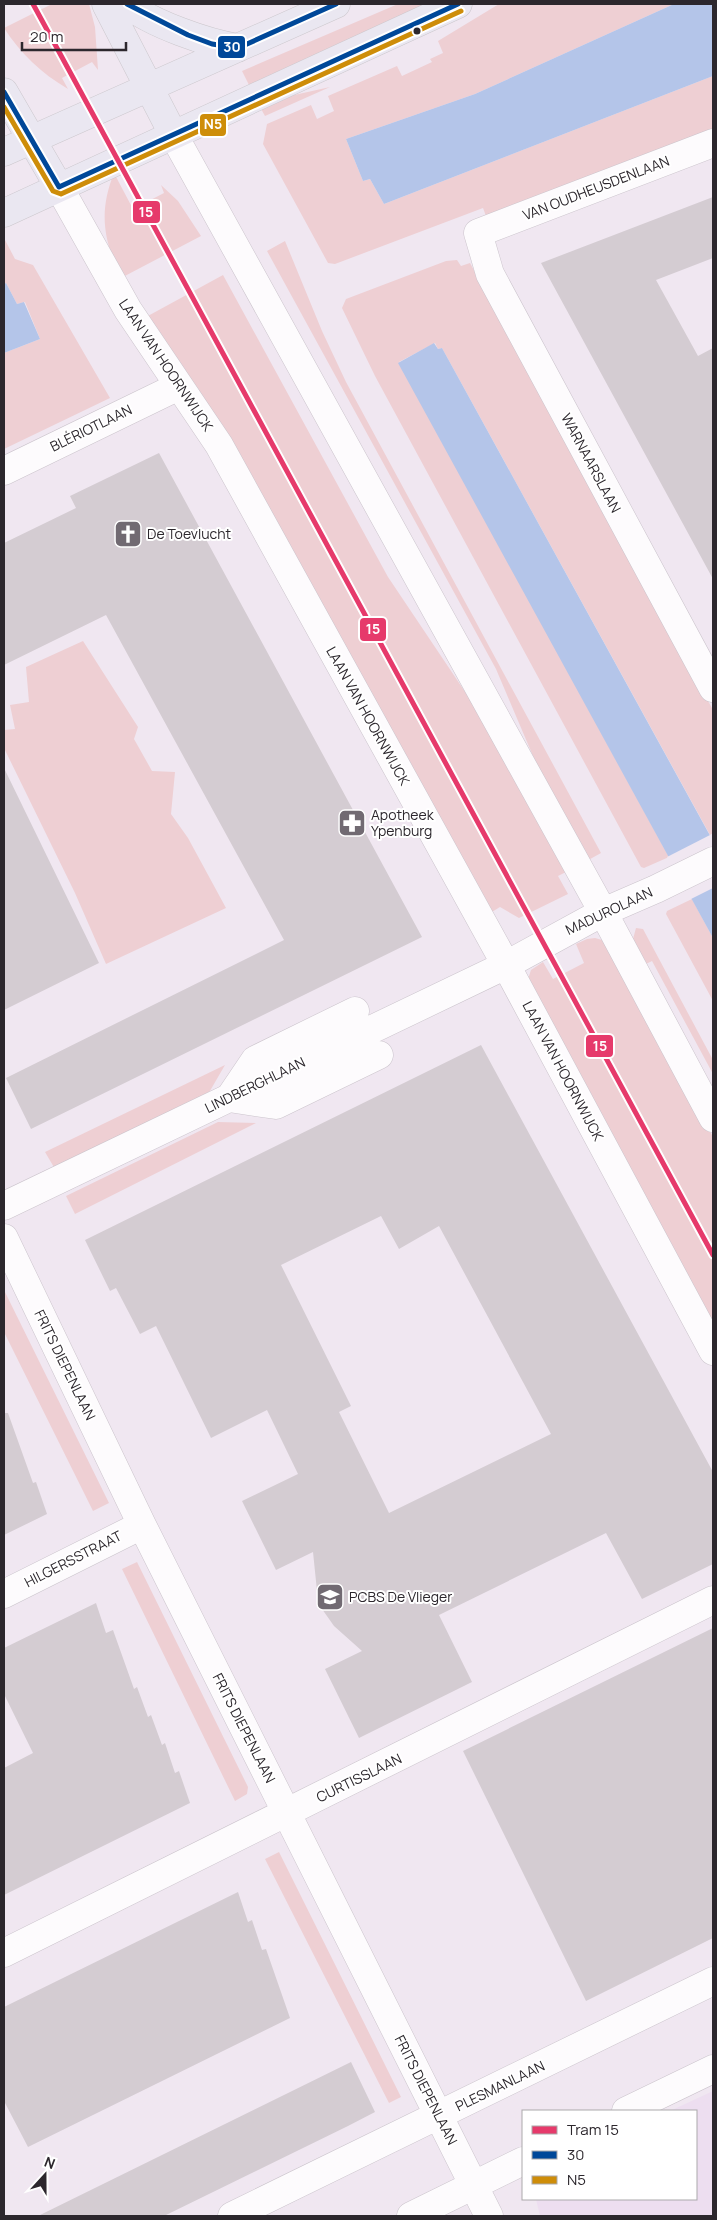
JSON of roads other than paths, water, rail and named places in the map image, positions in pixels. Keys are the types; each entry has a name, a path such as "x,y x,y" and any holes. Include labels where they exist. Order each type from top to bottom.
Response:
{"main road":[{"path":"106,4 173,134"},
{"path":"127,4 188,35 212,44 238,48"},
{"path":"4,152 336,4"},
{"path":"4,213 458,4"},
{"name":"LAAN VAN HOORNWIJCK","path":"4,92 58,187"}],"street":[{"path":"173,134 602,912 713,1118"},
{"name":"VAN OUDHEUSDENLAAN","path":"478,234 713,143"},
{"name":"LAAN VAN HOORNWIJCK","path":"58,187 128,310 219,445 506,965 713,1351"},
{"name":"WARNAARSLAAN","path":"478,234 490,274 713,688"},
{"name":"BLÉRIOTLAAN","path":"4,471 179,386"},
{"name":"MADUROLAAN","path":"506,965 602,912 656,889 713,861"},
{"name":"LINDBERGHLAAN","path":"4,1206 506,965"},
{"path":"355,1011 255,1060 229,1098 276,1105 379,1055"},
{"name":"FRITS DIEPENLAAN","path":"4,1238 142,1524 489,2216"},
{"name":"HILGERSSTRAAT","path":"4,1594 142,1524"},
{"name":"CURTISSLAAN","path":"4,1953 713,1600"},
{"name":"PLESMANLAAN","path":"232,2216 713,1981"},
{"path":"628,2110 713,2069"},
{"path":"411,2216 522,2161"}],"water":[{"path":"674,4 713,4 713,76 384,204 370,179 363,181 346,139 475,94"},
{"path":"6,283 17,304 24,302 40,339 4,353 4,284"},
{"path":"434,343 438,349 442,348 713,841 713,938 398,363"}],"tram line":[{"name":"15","path":"33,4 713,1255"}],"place":[{"name":"De Toevlucht","path":"128,534"},
{"name":"Apotheek Ypenburg","path":"352,823"},
{"name":"PCBS De Vlieger","path":"330,1597"}]}
